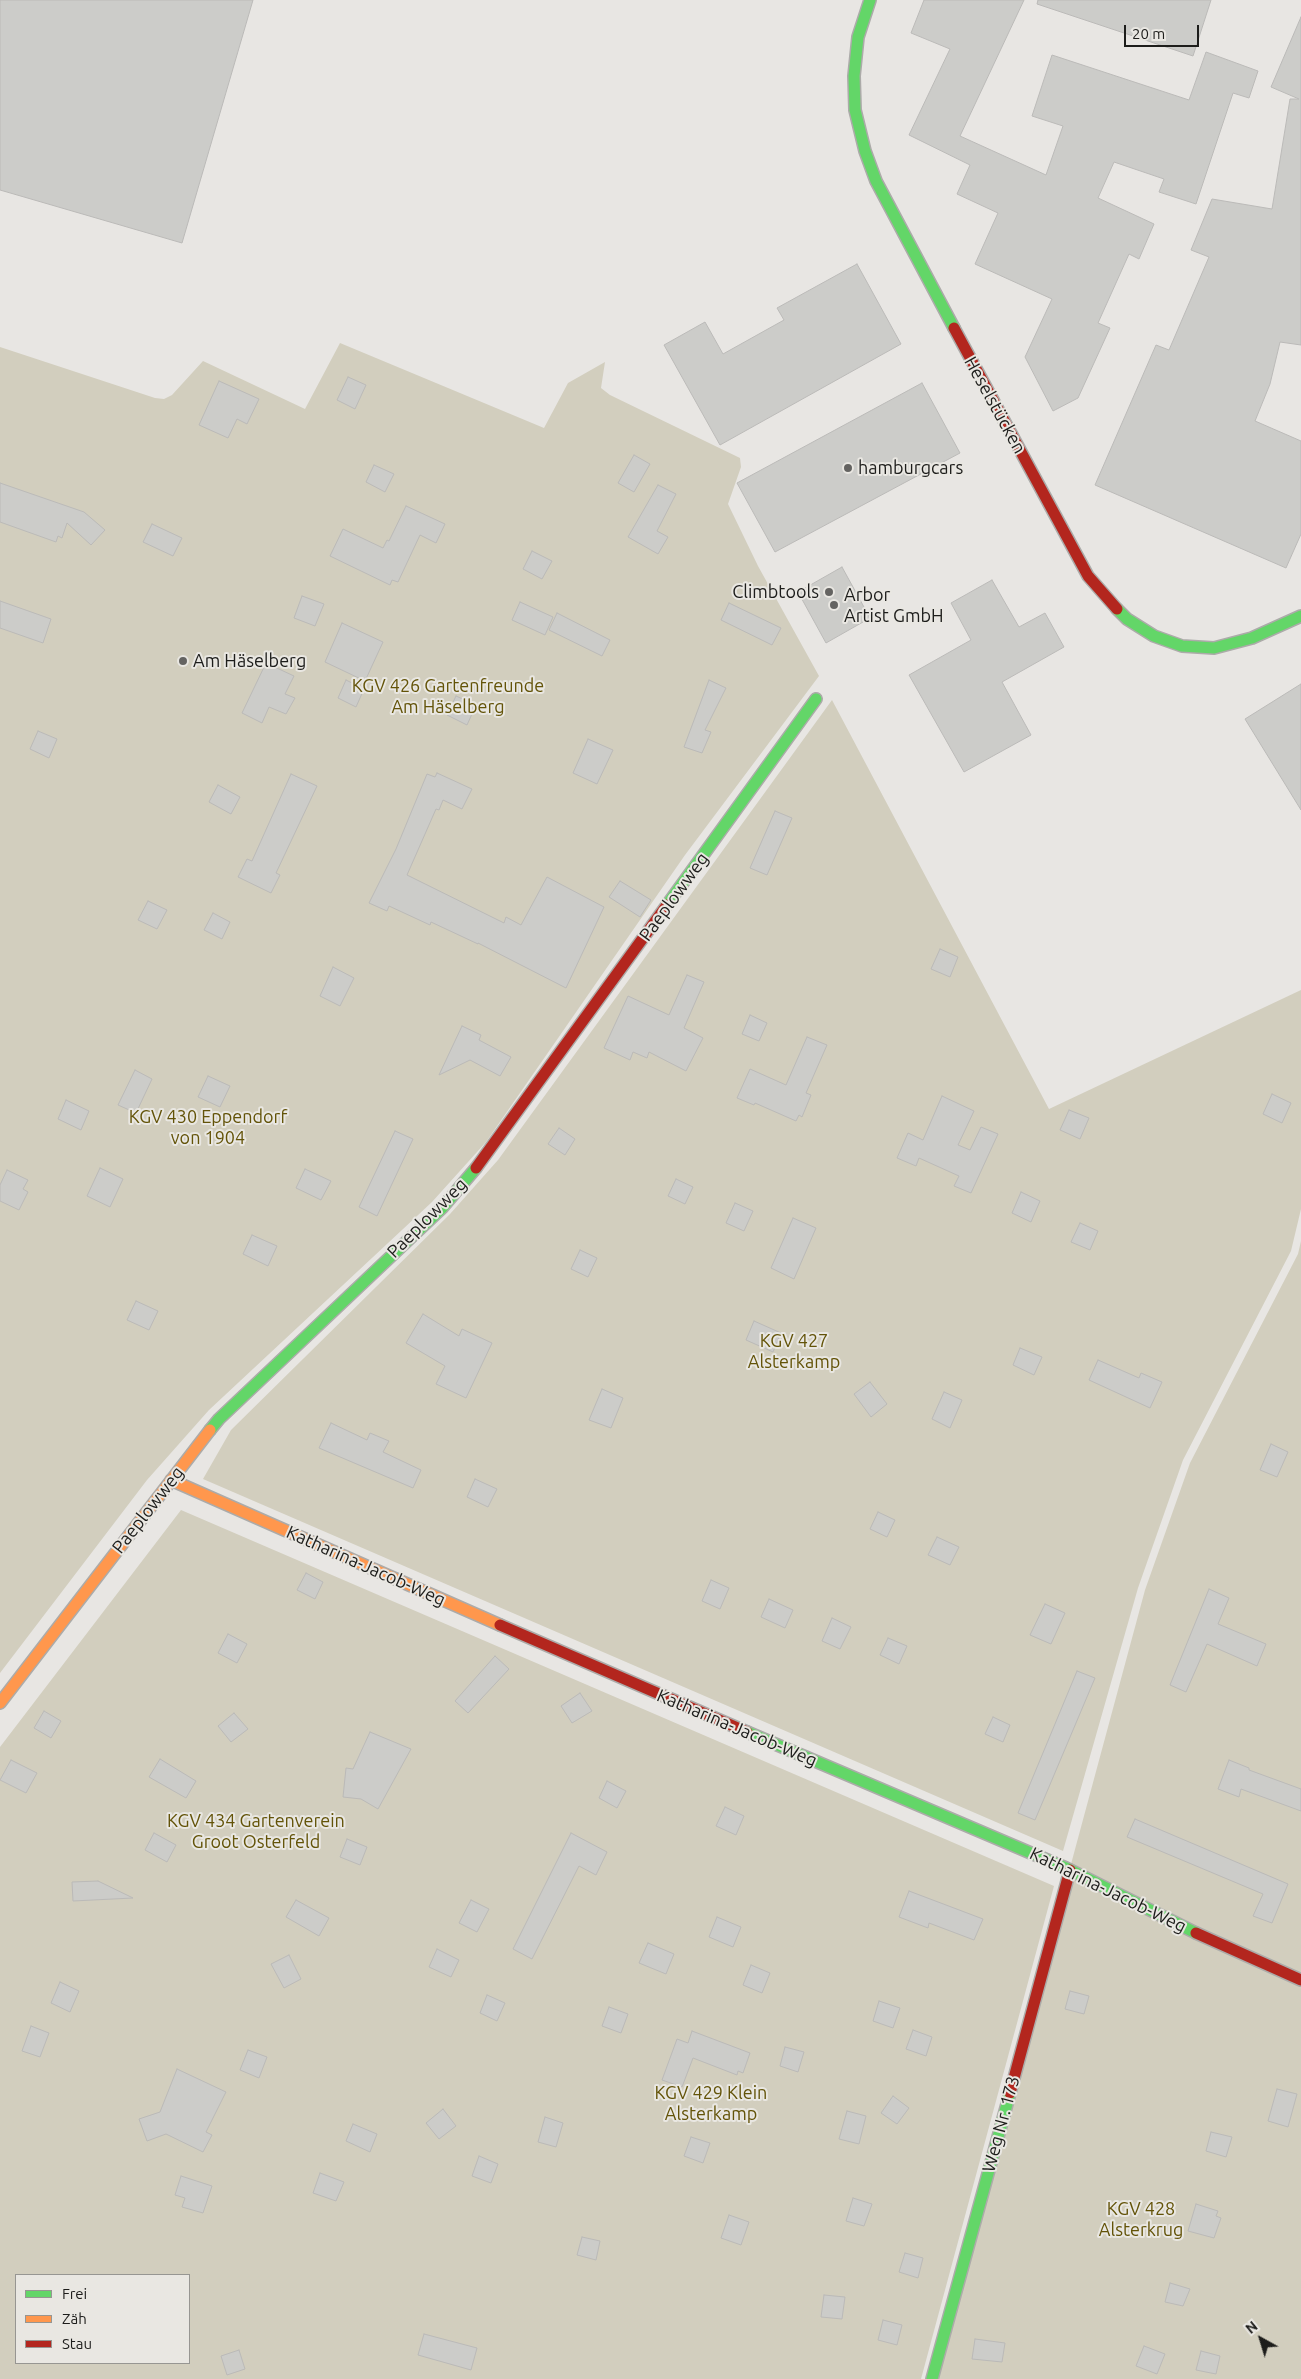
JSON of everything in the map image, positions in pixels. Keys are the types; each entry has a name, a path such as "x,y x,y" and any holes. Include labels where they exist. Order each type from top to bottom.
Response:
{"street":[{"name":"Heselstücken","path":"870,0 858,37 854,76 855,110 864,151 876,181 929,282 1088,576 1106,599 1127,619 1154,636 1182,646 1214,648 1252,638 1301,616"},
{"name":"Paeplowweg","path":"0,1703 219,1419 442,1208 488,1154 816,699"},
{"name":"Katharina-Jacob-Weg","path":"171,1480 631,1683 1070,1870 1203,1936 1301,1980"},
{"name":"Weg Nr. 173","path":"932,2379 1070,1870"}],"green space":[{"name":"KGV 426 Gartenfreunde Am Häselberg","path":"340,343 544,428 568,383 605,362 601,388 610,395 740,458 741,467 728,504 758,566 819,676 685,855 486,1142 432,1202 209,1410 147,1480 0,1673 0,347 155,398 164,399 172,395 203,361 305,409"},
{"name":"KGV 427 Alsterkamp","path":"832,700 1049,1109 1301,990 1301,1209 1291,1251 1183,1460 1138,1588 1063,1851 203,1479 231,1430 450,1214 498,1160"},
{"name":"KGV 428 Alsterkrug","path":"1301,1241 1301,2379 932,2379 1145,1590 1190,1463 1298,1254"},
{"path":"181,1510 1054,1886 921,2379 0,2379 0,1747"}],"building":[{"path":"0,0 253,0 182,243 0,190"},
{"path":"924,0 1024,0 960,136 1046,175 1063,126 1032,116 1052,55 1189,100 1206,52 1258,71 1249,98 1233,93 1196,204 1159,192 1164,179 1114,162 1098,198 1154,224 1139,259 1129,254 1098,323 1110,328 1078,398 1053,411 1025,357 1052,299 975,264 998,213 957,194 970,165 909,135 950,49 911,33"},
{"path":"1038,0 1211,0 1193,56 1037,4"},
{"path":"1301,17 1301,345 1280,342 1270,384 1255,421 1301,441 1301,534 1286,568 1095,485 1156,345 1169,350 1209,257 1191,250 1212,199 1272,209 1290,99 1299,99 1271,87"},
{"path":"857,264 901,344 720,445 664,345 705,322 723,354 784,320 777,308"},
{"path":"348,377 366,385 355,409 337,400"},
{"path":"219,381 259,399 247,424 237,419 228,438 199,425"},
{"name":"hamburgcars","path":"922,383 960,453 775,552 737,483"},
{"path":"634,455 650,464 634,492 618,483"},
{"path":"374,465 394,474 385,492 366,482"},
{"path":"0,483 84,512 105,530 91,545 67,523 62,538 58,536 56,542 0,522"},
{"path":"658,485 676,494 657,531 668,537 658,554 628,537"},
{"path":"406,506 445,524 436,543 420,535 398,582 392,580 390,585 330,556 343,529 383,548 387,540 389,541"},
{"path":"152,524 182,538 173,556 143,542"},
{"path":"532,551 552,561 542,579 523,569"},
{"name":"Arbor Artist GmbH","path":"842,567 870,618 826,643 798,592"},
{"path":"992,580 1019,627 1045,613 1064,647 1002,682 1031,735 964,772 909,675 971,640 951,603"},
{"path":"302,596 324,604 315,626 294,618"},
{"path":"0,601 51,619 43,643 0,628"},
{"path":"520,602 553,617 545,635 512,620"},
{"path":"729,603 781,628 772,645 721,620"},
{"path":"557,613 610,640 602,656 549,630"},
{"path":"342,623 383,642 365,681 325,662"},
{"path":"266,663 294,676 285,694 295,698 286,714 269,707 262,723 242,713"},
{"path":"346,680 364,689 356,707 338,698"},
{"path":"709,680 726,688 705,730 711,732 702,753 684,747"},
{"path":"1301,684 1301,810 1245,719"},
{"path":"456,696 476,705 467,725 447,715"},
{"path":"38,731 57,739 49,758 30,749"},
{"path":"588,739 613,750 597,784 573,773"},
{"path":"437,773 472,789 462,809 443,800 439,810 436,809 407,875 504,923 506,917 521,925 547,877 604,907 566,988 478,943 431,922 430,925 389,906 387,911 369,903 396,849 427,774 435,777"},
{"path":"291,774 317,786 276,873 280,875 271,893 238,877 247,859 252,861"},
{"path":"218,785 240,797 231,814 209,802"},
{"path":"775,811 792,818 767,875 750,868"},
{"path":"620,881 651,900 640,917 609,897"},
{"path":"148,901 167,910 157,929 138,920"},
{"path":"213,913 230,922 222,939 204,930"},
{"path":"940,949 958,957 950,977 931,969"},
{"path":"333,967 354,978 340,1006 320,996"},
{"path":"687,975 704,982 684,1028 703,1038 686,1071 649,1052 647,1058 633,1052 630,1060 604,1048 628,996 669,1015"},
{"path":"750,1015 767,1023 759,1041 742,1034"},
{"path":"462,1026 481,1035 479,1040 511,1057 500,1076 470,1060 439,1075"},
{"path":"807,1037 827,1045 806,1093 811,1095 802,1117 799,1115 796,1121 755,1103 754,1105 737,1098 750,1069 786,1085"},
{"path":"135,1070 152,1079 136,1113 118,1105"},
{"path":"208,1076 230,1086 220,1107 198,1097"},
{"path":"1272,1094 1291,1103 1282,1123 1263,1114"},
{"path":"942,1096 974,1111 958,1145 970,1150 981,1127 998,1134 971,1193 954,1186 959,1176 919,1158 916,1166 897,1158 908,1133 923,1140"},
{"path":"66,1100 89,1111 81,1130 58,1119"},
{"path":"1069,1110 1089,1118 1080,1139 1060,1130"},
{"path":"559,1128 575,1139 565,1155 548,1144"},
{"path":"395,1131 413,1139 377,1216 359,1207"},
{"path":"100,1168 123,1179 110,1207 87,1196"},
{"path":"305,1169 331,1181 321,1200 296,1188"},
{"path":"7,1170 28,1180 23,1189 28,1192 19,1210 0,1201 0,1185"},
{"path":"676,1179 693,1187 685,1204 668,1196"},
{"path":"1021,1192 1040,1201 1031,1222 1012,1213"},
{"path":"735,1203 753,1211 744,1231 726,1223"},
{"path":"793,1218 816,1228 794,1279 771,1268"},
{"path":"1080,1223 1098,1231 1090,1250 1071,1242"},
{"path":"252,1235 277,1246 268,1266 243,1254"},
{"path":"580,1250 597,1258 588,1277 571,1269"},
{"path":"136,1301 158,1311 149,1330 127,1320"},
{"path":"423,1314 459,1336 462,1329 492,1343 466,1398 436,1384 445,1366 406,1343"},
{"path":"754,1321 781,1333 773,1352 746,1340"},
{"path":"1020,1348 1042,1357 1034,1375 1013,1365"},
{"path":"1098,1360 1139,1378 1141,1373 1162,1382 1150,1408 1089,1380"},
{"path":"870,1382 887,1404 871,1417 854,1394"},
{"path":"602,1389 623,1398 611,1428 589,1420"},
{"path":"944,1392 962,1400 950,1428 932,1419"},
{"path":"331,1423 367,1440 370,1433 389,1441 383,1452 421,1470 413,1488 319,1448"},
{"path":"1271,1444 1288,1452 1277,1477 1260,1470"},
{"path":"475,1479 497,1489 488,1507 467,1497"},
{"path":"878,1512 895,1520 887,1537 870,1529"},
{"path":"937,1537 959,1547 950,1565 928,1555"},
{"path":"306,1573 323,1582 315,1599 297,1590"},
{"path":"711,1580 729,1588 720,1609 702,1601"},
{"path":"1209,1589 1229,1598 1218,1624 1266,1644 1257,1666 1207,1644 1186,1692 1170,1685"},
{"path":"769,1599 793,1610 785,1628 761,1617"},
{"path":"1045,1604 1065,1613 1051,1644 1030,1635"},
{"path":"832,1618 851,1627 840,1649 822,1641"},
{"path":"228,1634 247,1644 237,1663 218,1653"},
{"path":"888,1638 907,1646 899,1664 880,1655"},
{"path":"495,1656 509,1669 468,1713 455,1701"},
{"path":"1077,1671 1095,1678 1035,1820 1018,1813"},
{"path":"580,1693 592,1711 572,1723 561,1706"},
{"path":"44,1711 61,1721 51,1738 34,1728"},
{"path":"234,1713 248,1729 231,1742 218,1726"},
{"path":"993,1717 1010,1725 1003,1742 985,1734"},
{"path":"370,1732 411,1749 378,1809 361,1799 343,1797 346,1768 353,1769"},
{"path":"160,1759 196,1781 186,1798 149,1777"},
{"path":"11,1760 37,1773 26,1793 0,1780"},
{"path":"1229,1760 1249,1768 1249,1770 1301,1789 1301,1811 1241,1789 1239,1797 1218,1789"},
{"path":"607,1781 626,1791 617,1808 599,1798"},
{"path":"725,1807 744,1816 736,1835 716,1826"},
{"path":"1135,1819 1288,1884 1272,1923 1253,1916 1263,1894 1127,1837"},
{"path":"154,1833 176,1845 167,1862 145,1850"},
{"path":"571,1833 607,1852 596,1875 579,1866 532,1959 513,1949"},
{"path":"347,1839 367,1847 360,1865 340,1857"},
{"path":"98,1881 133,1898 73,1901 72,1882"},
{"path":"909,1891 983,1919 974,1940 929,1923 928,1928 899,1917"},
{"path":"296,1900 329,1918 319,1936 286,1917"},
{"path":"471,1900 489,1909 477,1932 459,1923"},
{"path":"717,1917 741,1927 733,1947 709,1937"},
{"path":"648,1943 674,1954 666,1974 639,1963"},
{"path":"437,1949 459,1960 451,1977 429,1967"},
{"path":"289,1955 301,1979 284,1988 271,1964"},
{"path":"751,1965 770,1973 762,1993 743,1985"},
{"path":"60,1982 79,1991 70,2012 51,2003"},
{"path":"1070,1991 1089,1996 1084,2014 1065,2009"},
{"path":"487,1995 505,2003 497,2021 480,2013"},
{"path":"879,2001 900,2008 893,2028 873,2021"},
{"path":"609,2007 628,2014 621,2033 602,2026"},
{"path":"31,2026 49,2033 40,2057 22,2051"},
{"path":"913,2030 932,2037 926,2056 906,2049"},
{"path":"692,2031 750,2053 743,2073 738,2071 737,2075 693,2058 682,2087 662,2080 677,2039 688,2043"},
{"path":"785,2047 804,2052 798,2072 780,2066"},
{"path":"248,2050 267,2057 259,2078 240,2070"},
{"path":"177,2069 226,2092 206,2132 212,2135 203,2152 166,2134 147,2141 139,2119 160,2112"},
{"path":"1277,2089 1297,2094 1288,2127 1268,2121"},
{"path":"893,2096 909,2108 897,2124 881,2113"},
{"path":"443,2109 456,2126 439,2139 426,2123"},
{"path":"847,2111 866,2116 859,2144 839,2139"},
{"path":"545,2117 563,2123 556,2147 538,2142"},
{"path":"353,2124 377,2134 370,2152 346,2141"},
{"path":"1211,2132 1232,2137 1226,2157 1206,2151"},
{"path":"691,2137 710,2143 703,2163 684,2156"},
{"path":"479,2156 498,2164 491,2183 472,2176"},
{"path":"320,2173 344,2182 336,2201 313,2193"},
{"path":"181,2176 212,2186 203,2213 182,2207 185,2198 175,2195"},
{"path":"853,2198 872,2204 864,2226 846,2221"},
{"path":"1196,2204 1218,2211 1216,2216 1221,2218 1214,2238 1188,2231"},
{"path":"729,2215 749,2222 741,2245 721,2238"},
{"path":"582,2237 600,2241 596,2260 577,2255"},
{"path":"905,2253 923,2258 918,2278 899,2272"},
{"path":"1170,2283 1190,2289 1183,2306 1165,2302"},
{"path":"824,2295 845,2297 842,2319 821,2317"},
{"path":"883,2320 902,2325 897,2345 878,2340"},
{"path":"424,2334 477,2348 471,2370 418,2355"},
{"path":"975,2339 1005,2343 1002,2362 972,2359"},
{"path":"1144,2346 1165,2354 1157,2374 1136,2366"},
{"path":"239,2350 245,2369 227,2375 221,2356"},
{"path":"1201,2351 1220,2356 1216,2374 1196,2370"}],"traffic: fast":[{"path":"870,0 858,37 854,76 855,110 865,151 876,181 954,328"},
{"path":"1117,609 1127,619 1154,636 1182,646 1214,648 1252,638 1301,616"},
{"path":"667,905 816,699"},
{"path":"210,1430 219,1419 442,1208 476,1168"},
{"path":"747,1732 1066,1868 1196,1933"},
{"path":"932,2379 1010,2093"}],"traffic: slow":[{"path":"0,1703 210,1430"},
{"path":"171,1480 500,1625"}],"traffic: jam":[{"path":"954,328 1088,576 1117,609"},
{"path":"476,1168 667,905"},
{"path":"500,1625 747,1732"},
{"path":"1010,2093 1070,1870"},
{"path":"1196,1933 1301,1980"}],"place":[{"name":"hamburgcars","path":"848,468"},
{"name":"Climbtools","path":"829,592"},
{"name":"Arbor Artist GmbH","path":"834,605"},
{"name":"Am Häselberg","path":"183,661"}],"park label":[{"name":"KGV 430 Eppendorf von 1904","path":"208,1127"},
{"name":"KGV 434 Gartenverein Groot Osterfeld","path":"256,1831"},
{"name":"KGV 429 Klein Alsterkamp","path":"711,2103"}]}
